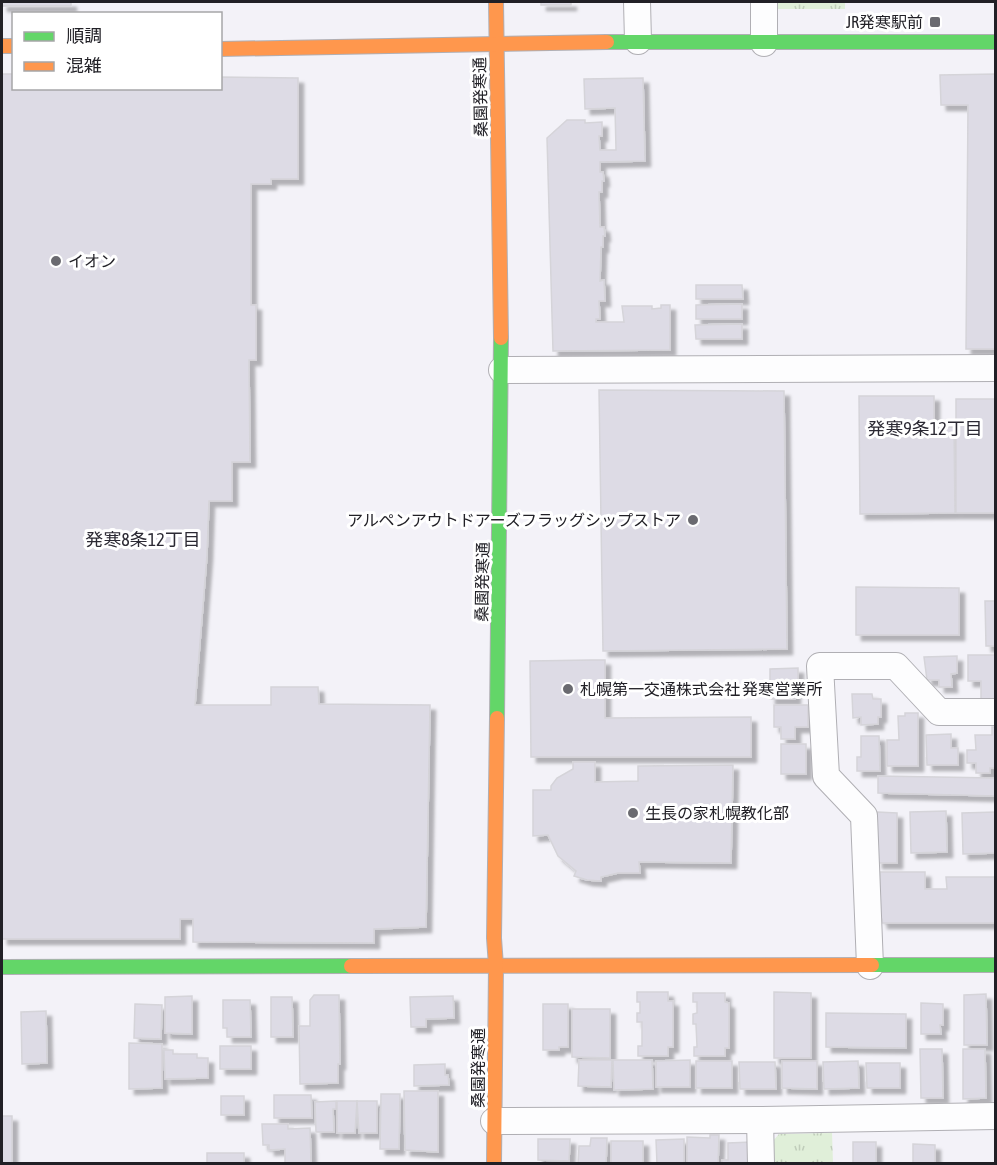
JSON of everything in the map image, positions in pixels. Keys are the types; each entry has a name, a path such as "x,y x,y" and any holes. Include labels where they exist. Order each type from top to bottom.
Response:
{"street":[{"name":"桑園発寒通","path":"494,1164 496,966 494,938 502,370 496,2"},
{"path":"637,2 638,41"},
{"path":"764,2 764,43"},
{"path":"222,49 638,41 996,42"},
{"path":"502,370 996,368"},
{"path":"870,966 864,816 826,776 820,666 896,666 939,712 996,712"},
{"path":"2,967 996,965"},
{"path":"494,1121 996,1116"},
{"path":"760,1120 761,1164"}],"green space":[{"path":"777,2 845,2 845,9 777,9"},
{"path":"832,1133 833,1163 773,1163 773,1141 779,1134"}],"building":[{"path":"2,2 71,2 71,6 2,6"},
{"path":"541,2 571,2 571,5 541,5"},
{"path":"2,74 12,74 12,90 222,90 222,77 298,78 298,179 271,179 271,184 251,184 251,305 256,305 256,360 249,360 250,462 232,462 232,501 209,501 195,705 271,705 271,687 318,687 319,704 430,705 426,927 374,929 374,943 193,942 193,919 180,919 180,939 2,939"},
{"path":"996,74 996,349 966,349 968,105 941,105 940,75"},
{"path":"643,78 645,161 600,162 600,172 603,172 604,181 602,181 602,192 599,192 600,227 604,227 605,236 603,236 603,247 601,247 600,281 604,280 605,301 599,301 600,319 596,319 596,322 624,322 622,306 652,306 652,309 661,308 661,305 670,305 670,350 553,351 547,138 567,120 585,120 585,123 602,122 602,136 599,136 600,150 616,150 615,108 585,109 584,79"},
{"path":"696,285 742,285 743,299 696,299"},
{"path":"742,304 742,319 696,319 696,305"},
{"path":"742,324 742,339 696,339 695,325"},
{"name":"アルペンアウトドアーズフラッグシップストア","path":"599,390 784,391 787,649 603,651"},
{"path":"859,396 934,396 934,428 954,427 955,513 860,514"},
{"path":"956,399 996,399 996,513 956,513"},
{"path":"856,587 959,588 959,635 856,635"},
{"path":"985,601 996,601 996,646 986,646"},
{"path":"968,655 996,655 996,699 981,699 981,681 968,681"},
{"path":"957,656 957,673 951,674 952,687 939,687 939,680 927,680 924,657"},
{"name":"札幌第一交通株式会社 発寒営業所","path":"605,660 605,718 751,717 751,757 531,757 530,661"},
{"path":"798,668 795,699 770,699 770,669"},
{"path":"852,694 872,694 873,699 881,699 881,717 878,717 878,724 861,725 861,717 853,718"},
{"path":"774,705 808,705 808,727 795,727 795,739 781,739 781,727 774,727"},
{"path":"905,713 918,713 918,766 887,766 887,740 899,740 898,716 905,716"},
{"path":"992,727 996,727 996,768 990,768 990,773 976,773 976,763 967,763 967,750 976,750 975,735 992,735"},
{"path":"951,734 951,748 958,748 958,765 927,765 926,735"},
{"path":"861,736 879,736 880,771 857,771 857,757 861,757"},
{"path":"781,744 806,744 806,774 781,774"},
{"name":"生長の家札幌教化部","path":"573,762 595,762 595,782 638,781 638,766 733,765 731,863 639,862 640,873 618,873 601,877 601,881 574,876 576,871 558,856 548,835 533,836 533,790 551,790 557,778 573,769"},
{"path":"878,776 996,778 996,796 878,793"},
{"path":"946,811 947,852 911,853 910,812"},
{"path":"877,812 897,813 897,863 877,863"},
{"path":"996,812 996,853 963,854 962,813"},
{"path":"880,872 925,872 925,889 947,889 946,877 996,877 996,923 882,923 882,919 878,916"},
{"path":"637,992 668,992 668,1001 673,1001 673,1047 668,1047 668,1056 638,1056 638,1046 642,1046 642,1022 637,1022 640,1002 637,1002"},
{"path":"774,992 811,993 811,1058 774,1058"},
{"path":"693,993 725,993 725,1002 729,1003 729,1048 725,1048 725,1056 694,1056 694,1047 697,1047 693,1014 697,1013 697,1002 693,1002"},
{"path":"986,994 987,1045 964,1045 964,995"},
{"path":"314,995 339,995 338,1083 300,1084 299,1026 310,1026 310,1000"},
{"path":"192,996 192,1034 165,1033 165,997"},
{"path":"453,996 454,1018 426,1019 426,1027 411,1027 410,997"},
{"path":"271,997 292,997 293,1037 271,1037"},
{"path":"223,1000 250,1000 251,1037 227,1037 227,1028 223,1028"},
{"path":"921,1003 943,1004 941,1034 921,1034"},
{"path":"135,1004 162,1005 161,1039 134,1038"},
{"path":"543,1004 568,1004 568,1047 559,1047 559,1050 543,1050"},
{"path":"572,1009 610,1009 610,1058 572,1057"},
{"path":"46,1011 47,1063 22,1064 21,1012"},
{"path":"826,1013 906,1014 906,1048 826,1047"},
{"path":"129,1043 162,1044 162,1088 129,1089"},
{"path":"220,1046 251,1046 251,1069 220,1069"},
{"path":"920,1049 942,1049 943,1098 921,1098"},
{"path":"963,1049 985,1049 986,1098 963,1099"},
{"path":"164,1050 173,1050 173,1054 197,1054 197,1058 208,1058 208,1078 165,1079"},
{"path":"579,1060 612,1060 611,1087 578,1086"},
{"path":"613,1060 652,1060 653,1089 614,1090"},
{"path":"690,1060 690,1087 656,1087 656,1061"},
{"path":"696,1061 732,1061 732,1088 696,1088"},
{"path":"782,1061 817,1061 817,1089 782,1088"},
{"path":"858,1061 859,1088 824,1089 823,1062"},
{"path":"739,1062 775,1062 776,1089 740,1089"},
{"path":"866,1063 900,1063 900,1088 867,1088"},
{"path":"445,1064 445,1075 448,1075 449,1085 414,1086 414,1065"},
{"path":"404,1091 438,1091 438,1152 405,1150"},
{"path":"381,1094 400,1094 399,1149 380,1149"},
{"path":"274,1095 311,1095 312,1118 274,1118"},
{"path":"221,1096 244,1096 244,1115 221,1115"},
{"path":"336,1101 336,1109 333,1109 334,1132 316,1132 315,1102"},
{"path":"337,1101 357,1101 355,1133 337,1133"},
{"path":"357,1101 377,1101 377,1133 359,1133"},
{"path":"2,1116 12,1116 12,1164 2,1164"},
{"path":"262,1124 288,1124 288,1129 310,1128 311,1164 285,1164 285,1149 269,1150 269,1145 263,1145"},
{"path":"710,1135 719,1135 718,1164 687,1164 687,1137 710,1138"},
{"path":"591,1138 607,1138 606,1164 578,1164 579,1146 590,1146"},
{"path":"538,1139 570,1139 569,1161 538,1160"},
{"path":"684,1139 684,1164 657,1164 656,1140"},
{"path":"611,1141 643,1141 643,1164 611,1164"},
{"path":"752,1142 752,1164 722,1164 722,1160 728,1160 728,1143"},
{"path":"853,1142 876,1142 876,1164 853,1164"},
{"path":"913,1144 935,1145 935,1164 913,1164"},
{"path":"207,1153 244,1153 244,1164 207,1164"}],"traffic: fast":[{"path":"607,42 996,42"},
{"path":"497,718 501,338"},
{"path":"872,965 996,965"},
{"path":"2,967 351,966"}],"traffic: slow":[{"path":"496,2 501,338"},
{"path":"222,49 607,42"},
{"path":"2,46 12,46"},
{"path":"494,1164 497,718"},
{"path":"351,966 872,965"}],"place":[{"name":"JR発寒駅前","path":"935,22"},
{"name":"イオン","path":"56,261"},
{"name":"アルペンアウトドアーズフラッグシップストア","path":"693,520"},
{"name":"札幌第一交通株式会社 発寒営業所","path":"568,689"},
{"name":"生長の家札幌教化部","path":"633,813"}],"district":[{"name":"発寒9条12丁目","path":"925,429"},
{"name":"発寒8条12丁目","path":"143,540"}]}
